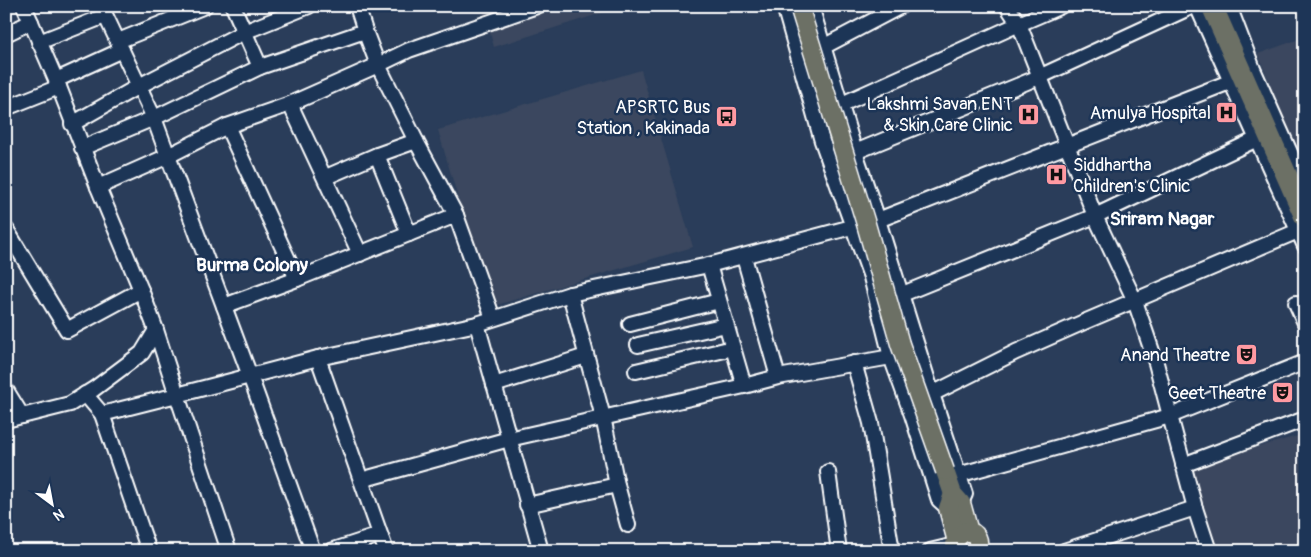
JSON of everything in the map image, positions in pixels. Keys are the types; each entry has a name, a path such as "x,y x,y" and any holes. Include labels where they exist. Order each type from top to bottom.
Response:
{"highway":[{"path":"1212,6 1302,224"}],"main road":[{"path":"798,6 866,224 900,344 951,473 960,541 978,538 976,551"}],"street":[{"path":"24,6 141,290 229,551"},
{"path":"6,108 57,84 120,45 205,6"},
{"path":"233,6 260,67"},
{"path":"72,124 139,86 244,32 309,6"},
{"path":"357,6 378,65 456,215 492,318"},
{"path":"98,187 168,156 227,126 290,104 409,50 537,6"},
{"path":"784,6 822,141 871,277 891,357 939,500 954,502"},
{"path":"811,6 840,106 878,220 932,394 951,473 1170,416 1305,362"},
{"path":"823,47 901,6"},
{"path":"1008,6 1019,24 1095,216 1135,301 1156,363 1195,508 1209,551"},
{"path":"840,106 1061,6"},
{"path":"855,152 1040,77 1193,6"},
{"path":"1197,6 1257,139 1302,224 1305,246"},
{"path":"1229,6 1253,68 1305,186"},
{"path":"39,42 103,11 154,118 313,551"},
{"path":"6,34 31,22"},
{"path":"82,148 154,118 260,67 365,31"},
{"path":"102,414 318,358 477,324 570,294 744,257 878,220 1232,81"},
{"path":"290,104 360,254"},
{"path":"227,126 297,279"},
{"path":"900,295 1095,216 1257,139"},
{"path":"326,178 377,155 416,141"},
{"path":"377,155 409,234"},
{"path":"224,306 297,279 456,215"},
{"path":"932,394 1016,352 1135,301 1302,224"},
{"path":"6,229 67,330 141,290"},
{"path":"744,257 778,377"},
{"path":"709,265 744,386"},
{"path":"570,294 628,525"},
{"path":"630,324 719,301"},
{"path":"1296,304 1305,323"},
{"path":"477,324 541,551"},
{"path":"638,345 726,325"},
{"path":"6,420 70,404 142,353 156,330"},
{"path":"636,371 733,348"},
{"path":"494,385 586,356"},
{"path":"361,480 509,439 602,417 778,377 891,357"},
{"path":"318,358 386,551"},
{"path":"854,363 871,423 892,551"},
{"path":"6,390 22,416"},
{"path":"85,394 102,414 149,551"},
{"path":"1183,465 1305,419"},
{"path":"828,472 839,551"},
{"path":"527,505 617,485"},
{"path":"1064,551 1195,508"},
{"path":"331,551 380,535"},
{"path":"930,551 960,541"}],"shaded area":[{"path":"482,6 624,6 494,47"},
{"path":"1305,37 1305,172 1258,54"},
{"path":"641,70 693,247 490,307 438,130"},
{"path":"1305,434 1305,551 1216,551 1188,466"}],"place":[{"name":"Amulya Hospital","path":"1227,113"},
{"name":"Lakshmi Savan ENT & Skin Care Clinic","path":"1029,114"},
{"name":"APSRTC Bus Station , Kakinada","path":"726,117"},
{"name":"Siddhartha Children's Clinic","path":"1057,175"},
{"name":"Anand Theatre","path":"1246,355"},
{"name":"Geet Theatre","path":"1282,393"}],"district":[{"name":"Sriram Nagar","path":"1162,218"},
{"name":"Burma Colony","path":"252,264"}]}
